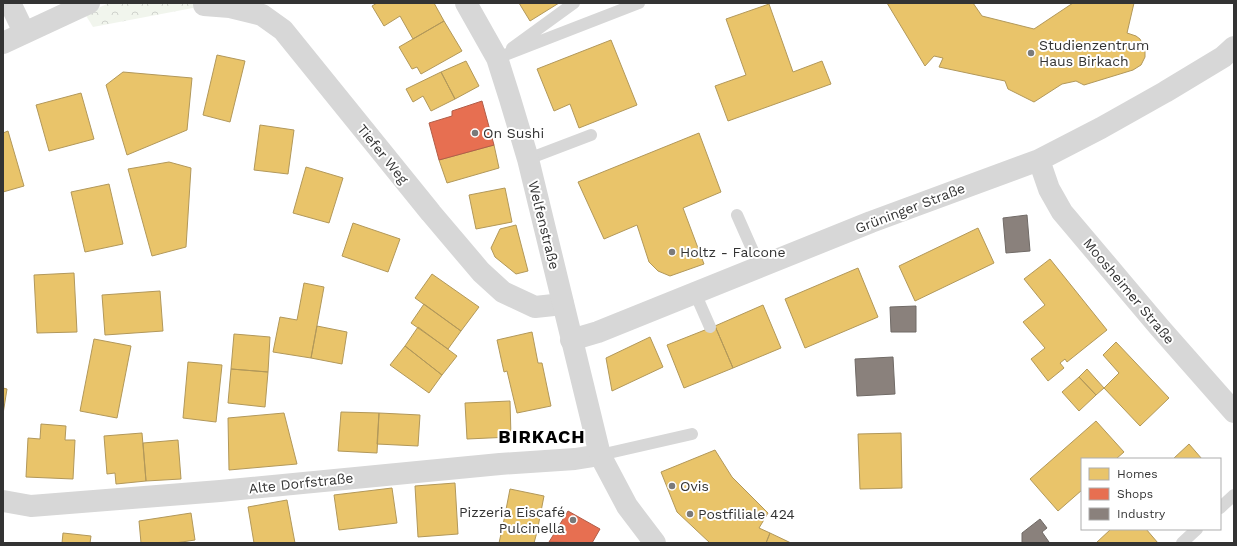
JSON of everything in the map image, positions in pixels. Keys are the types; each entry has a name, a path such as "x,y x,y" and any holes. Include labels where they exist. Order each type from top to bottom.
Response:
{"street":[{"path":"10,3 24,32"},
{"path":"3,43 89,3"},
{"name":"Tiefer Weg","path":"204,3 204,5 230,7 262,15 283,30 431,213 481,272 503,292 535,307 563,304"},
{"name":"Welfenstraße","path":"466,3 497,58 510,99 528,160 600,456 627,506 655,543"},
{"name":"Grüninger Straße","path":"571,340 598,332 871,222 1039,160 1101,128 1165,92 1223,57 1234,46"},
{"name":"Moosheimer Straße","path":"1039,160 1049,189 1062,212 1160,328 1234,412"},
{"name":"Alte Dorfstraße","path":"3,501 39,506 600,456"}],"lane":[{"path":"497,58 574,3"},
{"path":"497,58 639,3"},
{"path":"528,160 591,135"},
{"path":"738,215 760,267"},
{"path":"694,293 710,327"},
{"path":"600,456 692,434"},
{"path":"1221,507 1234,495"},
{"path":"1182,543 1196,530"}],"green space":[{"path":"109,3 196,3 198,7 93,27 85,14"}],"building: Homes":[{"path":"377,3 434,3 444,21 413,39 400,16 384,26 372,6"},
{"path":"519,3 559,3 530,21"},
{"name":"Studienzentrum Haus Birkach","path":"887,3 973,3 982,16 1034,29 1073,3 1134,3 1127,33 1140,39 1145,50 1145,57 1141,65 1133,70 1084,85 1076,81 1062,84 1034,102 1008,89 1005,81 939,67 943,58 934,56 925,66"},
{"path":"769,4 793,72 822,61 831,84 728,121 715,86 746,75 726,19"},
{"path":"444,21 462,51 421,74 417,67 412,69 399,47"},
{"path":"611,40 637,105 579,128 570,104 554,111 537,69"},
{"path":"217,55 245,61 230,122 203,115"},
{"path":"466,61 479,86 455,99 441,72"},
{"path":"123,72 192,78 187,130 127,155 106,85"},
{"path":"441,72 455,99 431,111 423,96 413,102 406,89"},
{"path":"81,93 94,139 49,151 36,105"},
{"path":"260,125 294,130 288,174 254,170"},
{"path":"8,131 24,186 3,192 3,133"},
{"path":"699,133 721,192 683,208 704,264 670,276 658,271 649,262 637,225 604,239 578,182"},
{"path":"494,145 499,168 447,183 439,160"},
{"path":"169,162 191,168 186,247 152,256 128,169"},
{"path":"306,167 343,178 329,223 293,213"},
{"path":"109,184 123,244 85,252 71,192"},
{"path":"505,188 512,222 476,229 469,195"},
{"path":"353,223 400,239 388,272 342,256"},
{"path":"516,225 528,271 516,274 495,257 491,248 500,229"},
{"path":"978,228 994,263 915,301 899,266"},
{"path":"1050,259 1107,330 1067,362 1065,359 1060,363 1064,368 1048,381 1031,359 1045,348 1023,322 1045,305 1024,279"},
{"path":"858,268 878,317 805,348 785,299"},
{"path":"74,273 77,332 37,333 34,275"},
{"path":"432,274 479,307 461,331 415,298"},
{"path":"304,283 324,287 311,358 273,352 280,317 297,320"},
{"path":"160,291 163,331 105,335 102,295"},
{"path":"424,304 461,331 448,349 411,323"},
{"path":"763,305 781,348 733,368 715,326"},
{"path":"317,326 347,332 342,364 311,358"},
{"path":"715,326 733,368 684,388 667,345"},
{"path":"418,327 457,356 442,375 405,346"},
{"path":"532,332 538,363 542,363 551,406 517,413 507,371 504,372 497,340"},
{"path":"234,334 270,337 268,372 231,369"},
{"path":"650,337 663,367 612,391 606,358"},
{"path":"94,339 131,346 117,418 80,411"},
{"path":"1116,342 1169,398 1140,426 1104,388 1119,373 1103,355"},
{"path":"405,346 442,375 429,393 390,365"},
{"path":"188,362 222,365 216,422 183,418"},
{"path":"231,369 268,372 265,407 228,403"},
{"path":"1087,369 1104,388 1096,395 1079,377"},
{"path":"1079,377 1096,395 1079,411 1062,392"},
{"path":"3,388 7,389 3,414"},
{"path":"510,401 511,437 467,439 465,403"},
{"path":"341,412 379,413 377,453 338,451"},
{"path":"284,413 297,464 229,470 228,418"},
{"path":"379,413 420,415 418,446 377,444"},
{"path":"1096,421 1124,452 1117,458 1081,458 1081,491 1058,511 1030,479"},
{"path":"41,424 66,426 65,440 75,440 73,479 26,477 28,438 40,439"},
{"path":"142,433 146,481 116,484 115,473 107,474 104,436"},
{"path":"901,433 902,488 860,489 858,434"},
{"path":"178,440 181,479 146,481 143,443"},
{"path":"1189,444 1201,458 1174,458"},
{"path":"715,450 732,477 768,513 759,528 770,533 766,543 710,543 677,512 661,472"},
{"path":"455,483 458,534 418,537 415,486"},
{"path":"392,488 397,523 339,530 334,495"},
{"path":"510,489 544,496 537,532 503,525"},
{"path":"287,500 295,543 254,543 248,507"},
{"path":"191,513 195,540 175,543 141,543 139,521"},
{"path":"503,525 537,532 534,543 499,543"},
{"path":"1110,530 1147,530 1158,543 1096,543"},
{"path":"63,533 91,536 90,543 62,543"},
{"path":"770,533 791,543 766,543"}],"building: Shops":[{"path":"482,101 494,145 439,160 429,123 452,116 452,111"},
{"name":"Pizzeria Eiscafé Pulcinella","path":"568,511 600,529 592,543 549,542"}],"building: Industry":[{"path":"1027,215 1030,251 1006,253 1003,218"},
{"path":"916,306 916,332 891,332 890,307"},
{"path":"893,357 895,394 857,396 855,359"},
{"path":"1040,519 1047,528 1042,532 1049,542 1022,543 1022,533"}],"place":[{"name":"Studienzentrum Haus Birkach","path":"1031,53"},
{"name":"On Sushi","path":"475,133"},
{"name":"Holtz - Falcone","path":"672,252"},
{"name":"Ovis","path":"672,486"},
{"name":"Postfiliale 424","path":"690,514"},
{"name":"Pizzeria Eiscafé Pulcinella","path":"573,520"}],"district":[{"name":"BIRKACH","path":"542,436"}]}
